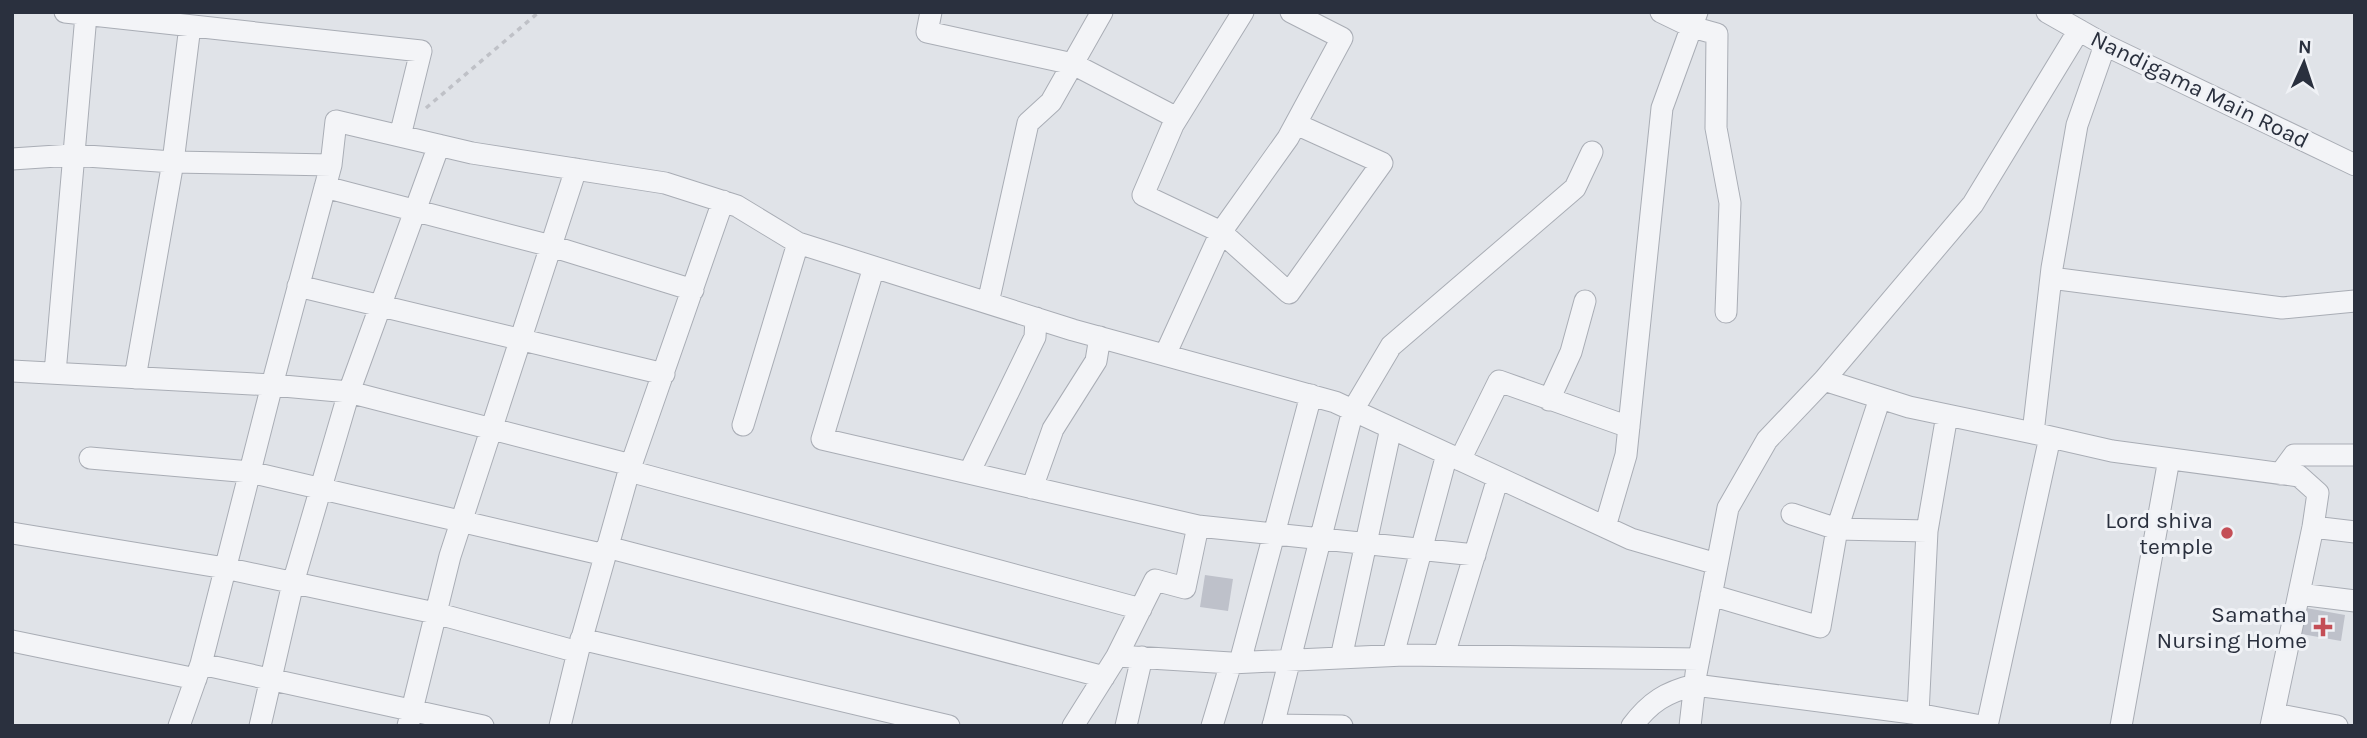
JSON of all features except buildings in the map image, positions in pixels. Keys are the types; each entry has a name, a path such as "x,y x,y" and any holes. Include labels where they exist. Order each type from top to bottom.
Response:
{"street":[{"path":"65,12 421,51 402,136"},
{"path":"931,12 927,32 1073,64 1177,118"},
{"path":"988,303 1028,123 1051,102 1102,12"},
{"path":"1243,12 1177,118 1143,195 1221,232 1289,293 1382,163 1296,124"},
{"path":"1165,355 1221,232 1296,124 1342,38 1291,12"},
{"path":"1661,12 1695,20 1717,34 1716,128 1730,203 1726,312"},
{"name":"Nandigama Main Road","path":"2047,12 2105,45 2355,165"},
{"path":"55,373 86,15"},
{"path":"1605,527 1626,455 1662,108 1695,20"},
{"path":"135,378 173,162 190,26"},
{"path":"1690,726 1699,659 1728,508 1768,440 1824,380 1973,204 2079,30"},
{"path":"1987,726 2042,435 2051,278 2077,125 2105,45"},
{"path":"179,726 198,672 331,165 336,121 439,145 665,183 723,201 737,206 797,243 1036,318 1311,395 1353,410 1632,539 1717,564"},
{"path":"260,726 293,583 349,392 439,145"},
{"path":"1342,726 1273,726 1292,660 1353,410 1391,346 1575,188 1592,152"},
{"path":"12,159 72,155 173,162 331,165"},
{"path":"409,718 461,521 576,169"},
{"path":"325,187 551,246 693,290"},
{"path":"560,726 630,468 723,201"},
{"path":"743,425 797,243"},
{"path":"874,267 822,439 1198,526 1475,555"},
{"path":"2051,278 2282,308 2355,301"},
{"path":"298,286 664,374"},
{"path":"1549,400 1570,352 1586,301"},
{"path":"969,473 1035,337 1036,318"},
{"path":"1032,488 1053,429 1096,361 1100,337"},
{"path":"12,371 272,385 349,392 1141,609"},
{"path":"1824,380 1947,415 2112,451 2299,476 2318,493 2273,720 2337,726"},
{"path":"1393,655 1422,550 1454,457 1499,381 1629,427"},
{"path":"1212,726 1235,663 1274,534 1311,395"},
{"path":"1711,595 1820,627 1838,530 1880,398"},
{"path":"1918,714 1927,531 1947,415"},
{"path":"1341,658 1391,428"},
{"path":"2280,474 2294,455 2355,455"},
{"path":"90,458 250,472 461,521 606,551 1104,677"},
{"path":"2121,726 2169,459"},
{"path":"1444,655 1498,478"},
{"path":"1792,514 1838,530 1927,531"},
{"path":"1073,726 1117,656 1155,580 1185,588 1198,526"},
{"path":"2313,527 2355,532"},
{"path":"12,533 225,568 949,726"},
{"path":"2299,594 2355,601"},
{"path":"12,641 198,672 271,680 409,718 483,726"},
{"path":"1117,656 1235,663 1393,655 1699,659"},
{"path":"1126,726 1143,657"},
{"path":"1632,726 1646,707 1669,691 1695,685 1918,714 1981,726"}],"path":[{"path":"402,136 416,117 539,12"}],"place":[{"name":"Lord shiva temple","path":"2227,533"},
{"name":"Samatha Nursing Home","path":"2323,627"}]}
